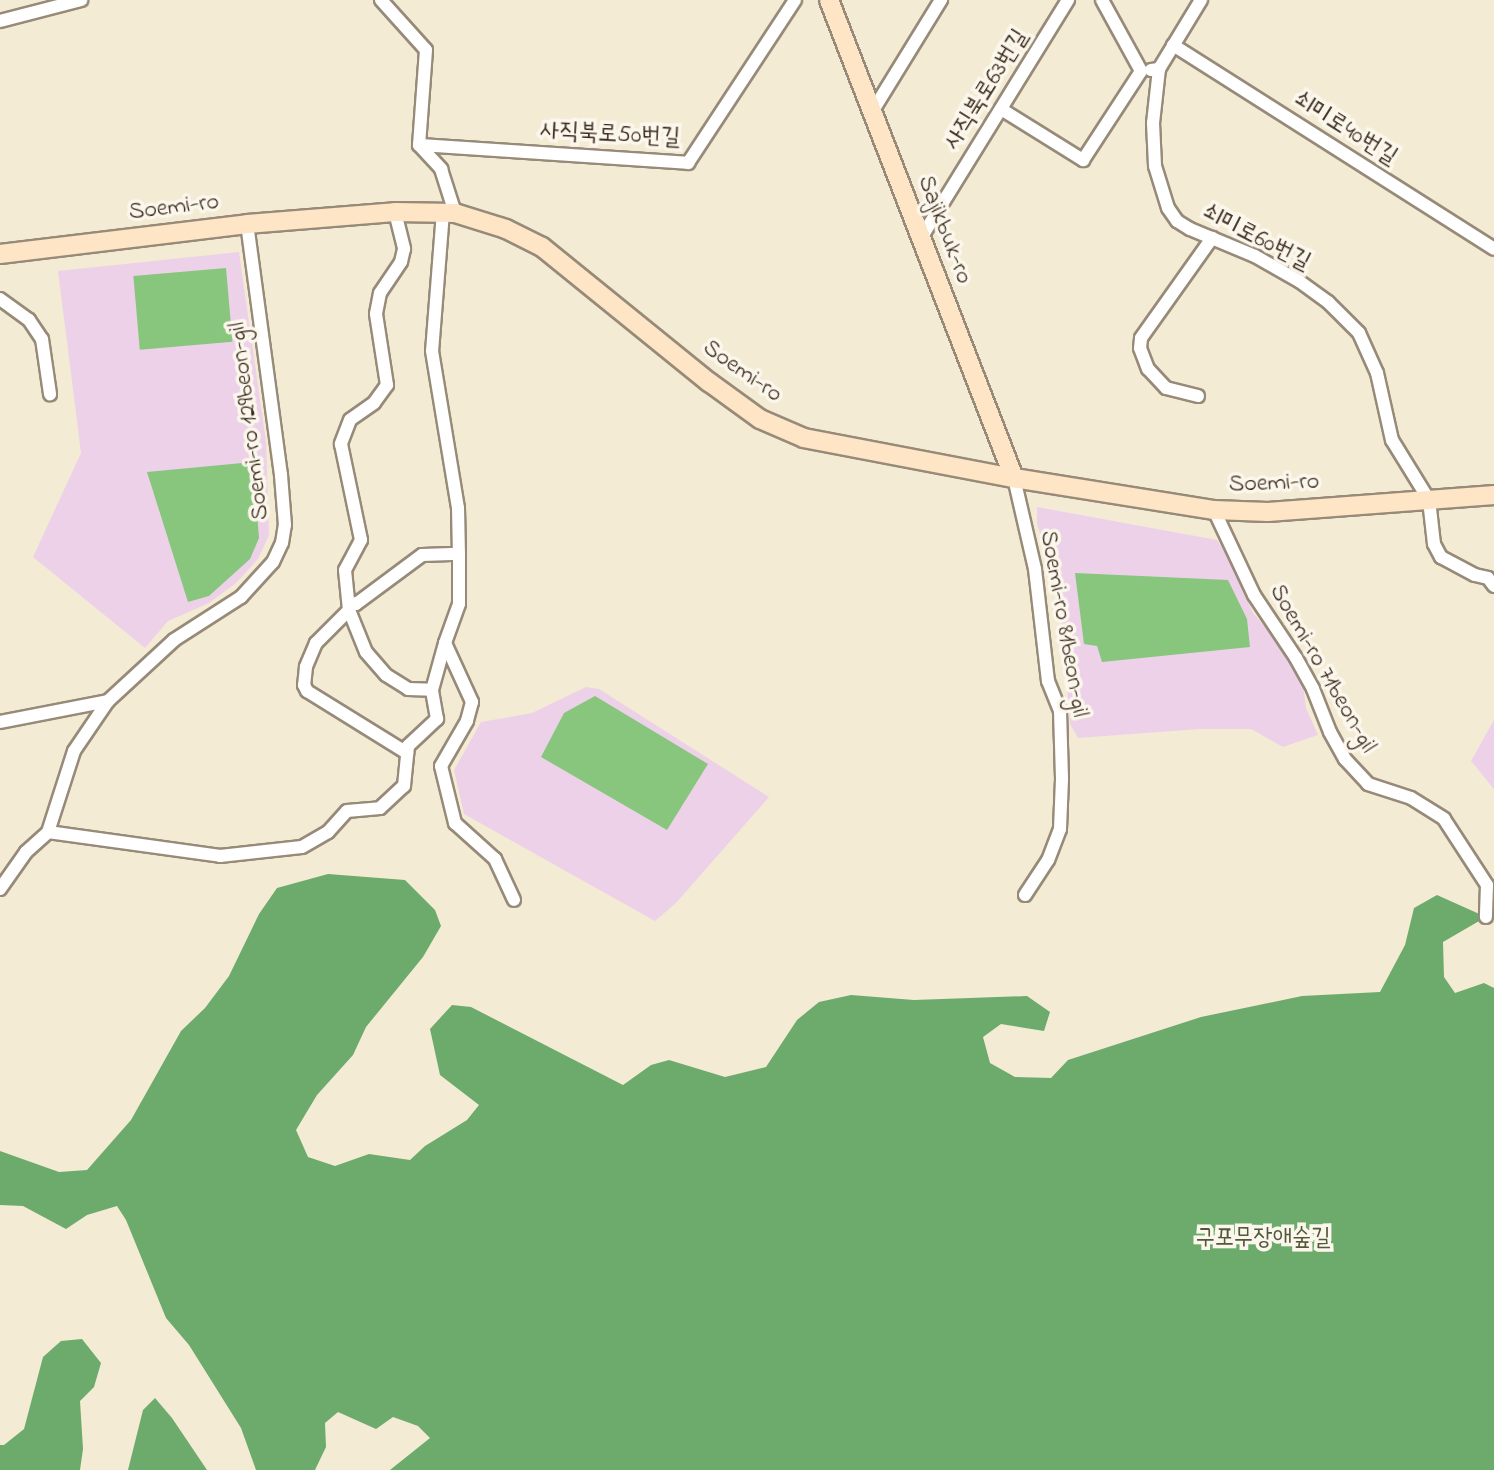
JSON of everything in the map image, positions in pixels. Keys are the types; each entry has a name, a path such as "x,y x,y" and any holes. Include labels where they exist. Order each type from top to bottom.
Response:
{"main road":[{"name":"Sajikbuk-ro","path":"829,0 1014,478"},
{"name":"Soemi-ro","path":"0,254 247,224 395,212 449,213 506,229 542,247 709,382 760,419 804,438 1014,478 1214,510 1268,512 1494,495"}],"street":[{"path":"0,21 81,0"},
{"path":"48,832 220,856 302,847 328,832 347,811 380,808 404,786 408,746 437,719 432,690 459,604 458,509 432,351 449,213 441,169 419,145 426,50 381,0"},
{"name":"사직북로50번길","path":"419,145 688,163 795,0"},
{"path":"872,112 941,0"},
{"name":"사직북로63번길","path":"921,238 1068,0"},
{"path":"1102,0 1141,71"},
{"path":"1141,71 1158,69 1201,0"},
{"name":"쇠미로40번길","path":"1173,45 1494,248"},
{"name":"쇠미로60번길","path":"1158,69 1153,123 1155,166 1162,195 1177,221 1255,256 1300,281 1328,302 1359,334 1377,373 1392,440 1429,500"},
{"path":"1001,109 1083,160 1141,71"},
{"path":"395,212 404,249 401,262 380,293 376,314 387,385 374,403 350,420 341,444 361,540 345,570 349,606 366,652 386,675 408,689 432,690"},
{"name":"Soemi-ro 129beon-gil","path":"0,889 26,852 48,832 74,751 108,701 174,639 241,597 273,562 282,543 285,525 281,475 247,224"},
{"path":"1198,397 1166,388 1149,369 1140,348 1141,338 1212,238"},
{"path":"0,299 29,320 42,339 50,394"},
{"name":"Soemi-ro 81beon-gil","path":"1014,478 1035,569 1048,681 1060,711 1062,779 1060,829 1048,860 1025,895"},
{"path":"1429,500 1434,544 1441,557 1475,575 1488,578 1494,586"},
{"name":"Soemi-ro 71beon-gil","path":"1214,510 1254,595 1313,689 1330,732 1345,759 1368,784 1411,798 1444,819 1487,885 1486,917"},
{"path":"407,753 307,691 303,685 316,643 349,606 356,604 422,555 459,554"},
{"path":"445,642 472,702 467,720 441,766 455,823 495,859 514,900"},
{"path":"0,722 108,701"}],"shaded area":[{"path":"239,252 266,442 269,535 258,559 236,583 209,603 168,621 145,648 33,557 81,453 58,271"},
{"path":"1037,507 1217,540 1230,560 1253,613 1288,653 1302,677 1306,708 1318,735 1283,747 1251,729 1200,729 1078,738 1070,724 1059,594 1037,524"},
{"path":"586,687 599,689 769,797 676,903 655,921 464,814 454,770 481,722 532,713"},
{"path":"1494,720 1494,789 1471,761"}],"green space":[{"path":"226,268 232,342 140,350 133,276"},
{"path":"253,462 259,538 250,559 209,596 188,602 147,472"},
{"path":"1075,573 1228,580 1247,619 1250,647 1102,662 1097,646 1084,644"},
{"path":"595,696 708,764 667,830 541,757 564,713"},
{"name":"구포무장애숲길","path":"328,874 405,880 435,910 441,926 423,957 366,1027 353,1055 317,1095 296,1130 308,1157 335,1166 369,1154 410,1160 425,1146 467,1120 479,1105 440,1075 430,1029 452,1005 471,1007 623,1085 651,1065 669,1060 725,1077 766,1067 797,1020 819,1002 851,995 914,1000 1027,996 1050,1012 1044,1031 1001,1024 983,1037 990,1063 1015,1077 1051,1078 1068,1060 1201,1017 1302,996 1380,992 1405,945 1414,908 1437,895 1486,917 1443,942 1444,977 1455,993 1484,983 1494,988 1494,1470 390,1470 430,1438 418,1426 393,1417 376,1429 338,1412 325,1423 326,1447 315,1470 256,1470 241,1428 189,1345 166,1318 126,1220 117,1206 87,1215 66,1229 23,1206 0,1205 0,1151 59,1172 87,1170 131,1120 181,1031 205,1008 229,976 259,914 277,888"},
{"path":"82,1339 101,1363 94,1387 80,1401 83,1449 80,1470 0,1470 0,1445 4,1445 24,1429 43,1357 61,1341"},
{"path":"155,1398 207,1470 128,1470 143,1410"}]}
